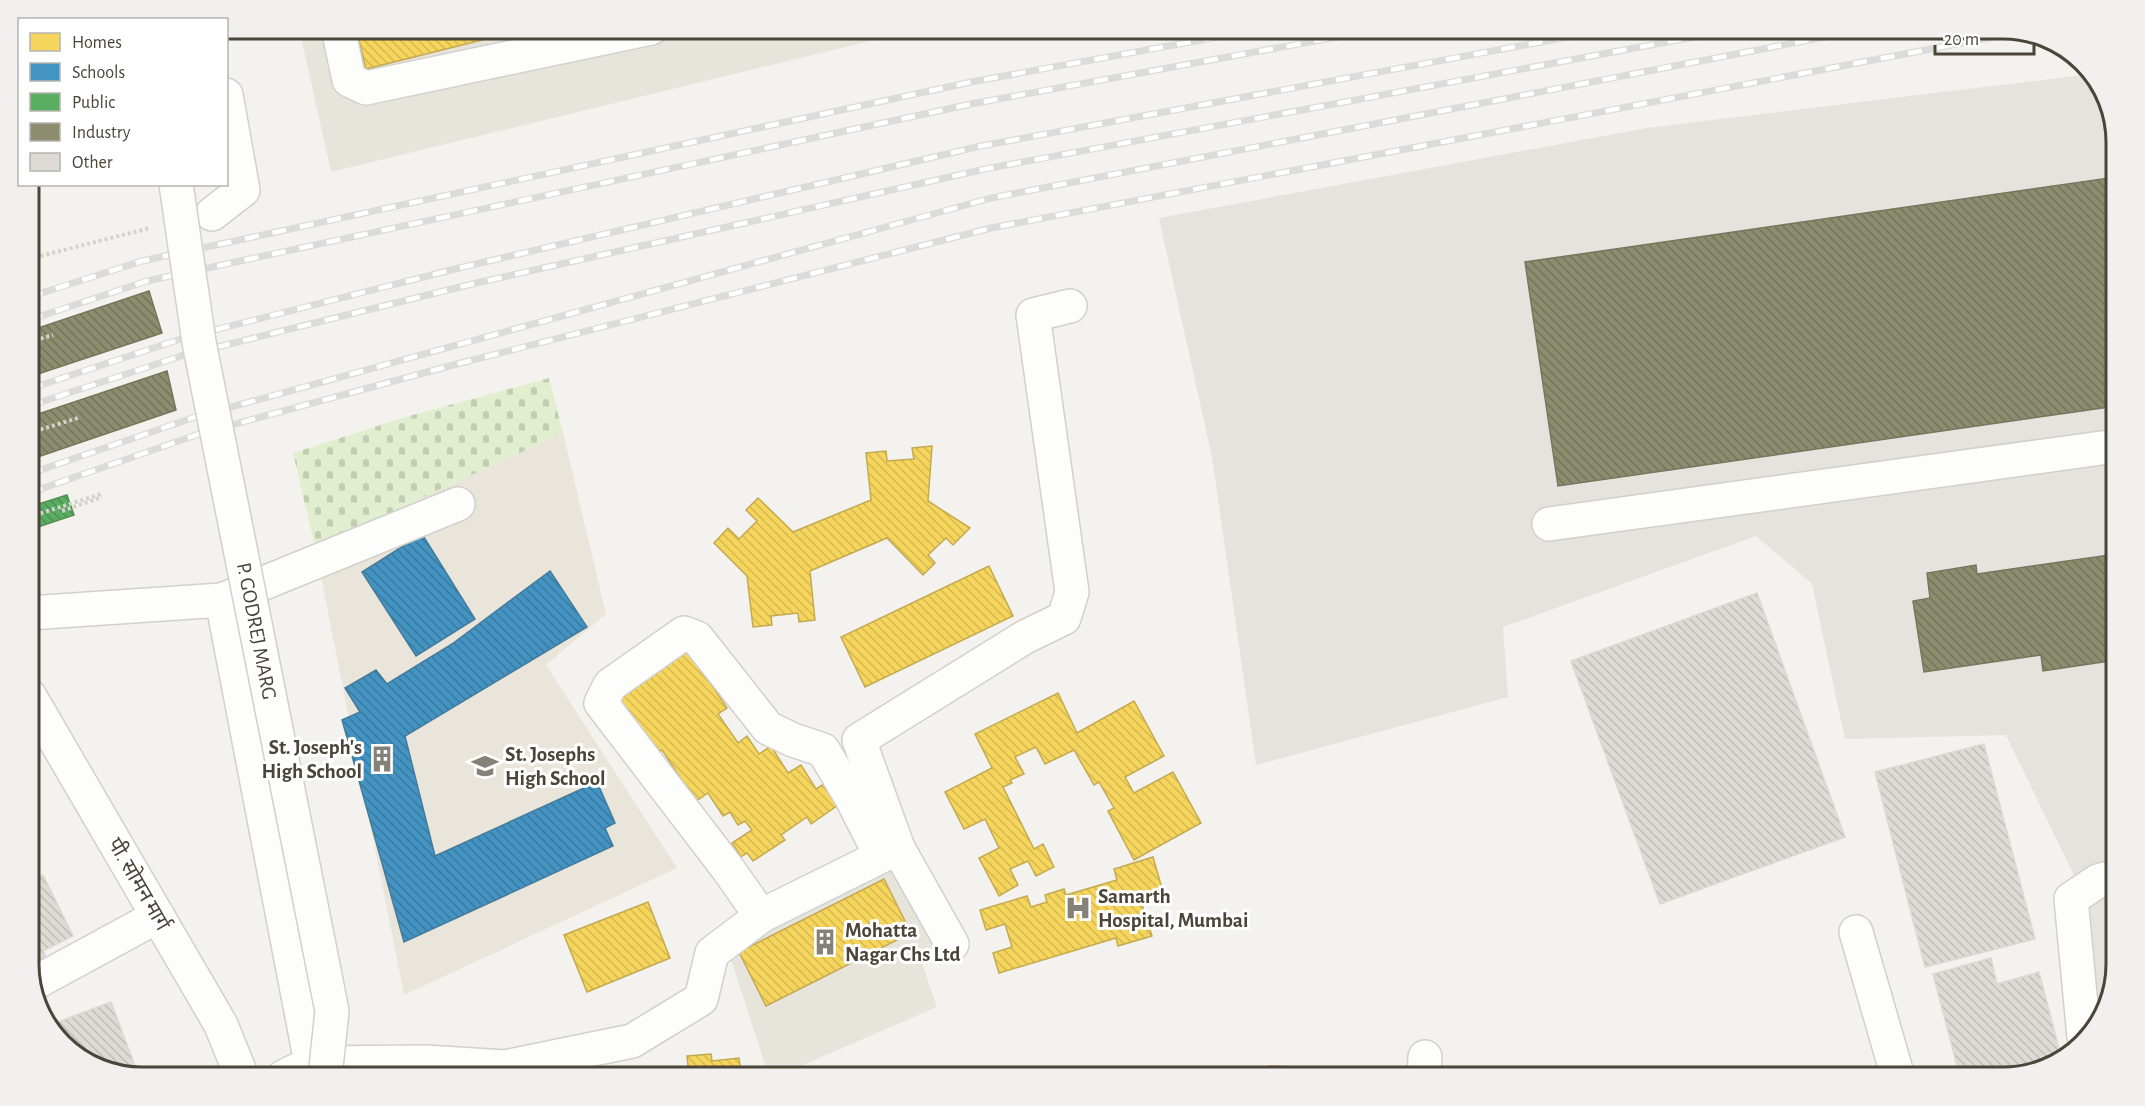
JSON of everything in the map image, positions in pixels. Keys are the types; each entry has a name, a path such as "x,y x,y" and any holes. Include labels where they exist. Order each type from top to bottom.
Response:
{"street":[{"path":"340,39 349,80 366,88 599,39"},
{"path":"212,214 243,190 228,106"},
{"name":"P. GODREJ MARG","path":"176,186 199,342 332,1011 309,1067"},
{"path":"890,852 859,740 1025,637 1064,618 1072,592 1033,315 1070,306"},
{"path":"1549,524 2106,447"},
{"path":"39,612 222,600 458,504"},
{"path":"222,600 305,1067"},
{"path":"760,916 728,869 601,703 610,685 684,633 697,638 768,728 793,740 823,750 851,797 952,944"},
{"name":"पी. सोमन मार्ग","path":"39,712 221,1024 238,1067"},
{"path":"371,1067 426,1062 505,1067 632,1041 701,999 712,953 760,916 890,852"},
{"path":"2083,1028 2071,899 2098,880 2106,878"},
{"path":"40,980 158,916"},
{"path":"1856,932 1895,1067"}],"path":[{"path":"39,256 128,233"},
{"path":"39,339 53,335"},
{"path":"39,430 78,418"},
{"path":"39,514 102,495 62,511"}],"shaded area":[{"path":"301,39 878,39 331,172"},
{"path":"2081,75 2095,96 2101,109 2106,135 2106,964 2105,978 2097,1004 2086,900 2006,735 1845,739 1812,584 1756,536 1503,627 1508,697 1256,765 1212,457 1159,218 1647,128"},
{"name":"St. Josephs High School","path":"563,433 606,614 546,665 677,868 404,995 315,547"},
{"name":"Mohatta Nagar Chs Ltd","path":"895,862 952,944 922,963 937,1007 798,1067 766,1067 729,953 769,923"}],"green space":[{"path":"549,378 563,433 315,547 293,453 409,416"}],"building: Homes":[{"path":"359,39 486,39 366,69"},
{"path":"932,446 928,501 970,528 953,545 946,538 928,555 935,563 923,575 887,538 810,571 815,620 799,622 798,613 771,616 772,625 753,627 747,576 714,543 728,528 739,539 757,521 746,510 758,498 793,532 871,500 866,453 886,451 887,461 914,459 912,448"},
{"path":"989,566 1013,616 865,687 841,637"},
{"path":"686,646 727,708 718,714 738,743 747,736 759,754 771,746 788,773 801,765 816,789 827,782 841,803 811,824 807,817 781,835 785,840 753,861 747,853 741,857 732,843 752,830 745,821 738,825 730,812 723,816 708,793 689,806 674,784 681,779 662,750 654,755 614,695"},
{"path":"1058,693 1077,733 1134,701 1164,756 1125,777 1134,793 1173,772 1201,823 1134,860 1108,811 1114,808 1099,782 1094,785 1074,750 1045,764 1036,747 1015,757 1024,774 1010,780 1012,783 1003,787 1034,849 1043,844 1054,867 1036,876 1028,861 1010,869 1018,885 999,896 979,858 999,848 985,819 964,829 945,792 992,768 975,734"},
{"path":"1153,857 1165,899 1142,905 1152,936 1118,946 1116,938 999,973 993,953 1012,947 1005,924 986,930 980,910 1027,896 1031,907 1047,902 1045,895 1064,889 1066,895 1117,880 1114,869"},
{"name":"Mohatta Nagar Chs Ltd","path":"884,879 911,933 766,1006 739,952"},
{"path":"648,902 670,958 587,992 564,935"},
{"path":"711,1054 712,1061 739,1058 740,1067 688,1067 687,1056"}],"building: Schools":[{"path":"422,534 475,619 416,656 362,572"},
{"name":"St. Joseph's High School","path":"550,571 587,627 405,736 435,856 597,782 615,823 605,828 613,846 404,942 342,720 360,712 345,688 376,670 387,684 452,644"}],"building: Public":[{"path":"67,495 74,515 39,527 39,504"}],"building: Industry":[{"path":"2106,178 2106,407 1558,486 1525,262"},
{"path":"149,291 162,333 39,374 39,328"},
{"path":"167,371 176,410 39,457 39,414"},
{"path":"2106,555 2106,662 2043,671 2041,655 1924,672 1913,601 1930,598 1927,573 1976,565 1977,574"}],"building: Other":[{"path":"1757,593 1845,837 1660,904 1571,661"},
{"path":"1984,744 2035,939 1925,967 1875,772"},
{"path":"43,875 73,936 43,951 48,961 39,965 39,877"},
{"path":"1991,958 1997,984 2039,972 2059,1050 2043,1059 2017,1066 1957,1067 1933,974"},
{"path":"111,1002 135,1066 109,1062 85,1050 57,1022"}],"railway":[{"path":"39,294 142,261 971,82 1207,39"},
{"path":"39,317 147,281 971,104 1326,39"},
{"path":"39,386 187,337 459,268 981,146 1557,39"},
{"path":"39,403 181,356 472,284 985,169 1683,39"},
{"path":"39,471 195,417 991,198 1814,39"},
{"path":"39,490 202,433 457,364 991,228 1983,39"}],"place":[{"name":"St. Joseph's High School","path":"382,759"},
{"name":"St. Josephs High School","path":"485,766"},
{"name":"Samarth Hospital, Mumbai","path":"1078,908"},
{"name":"Mohatta Nagar Chs Ltd","path":"825,942"}]}
